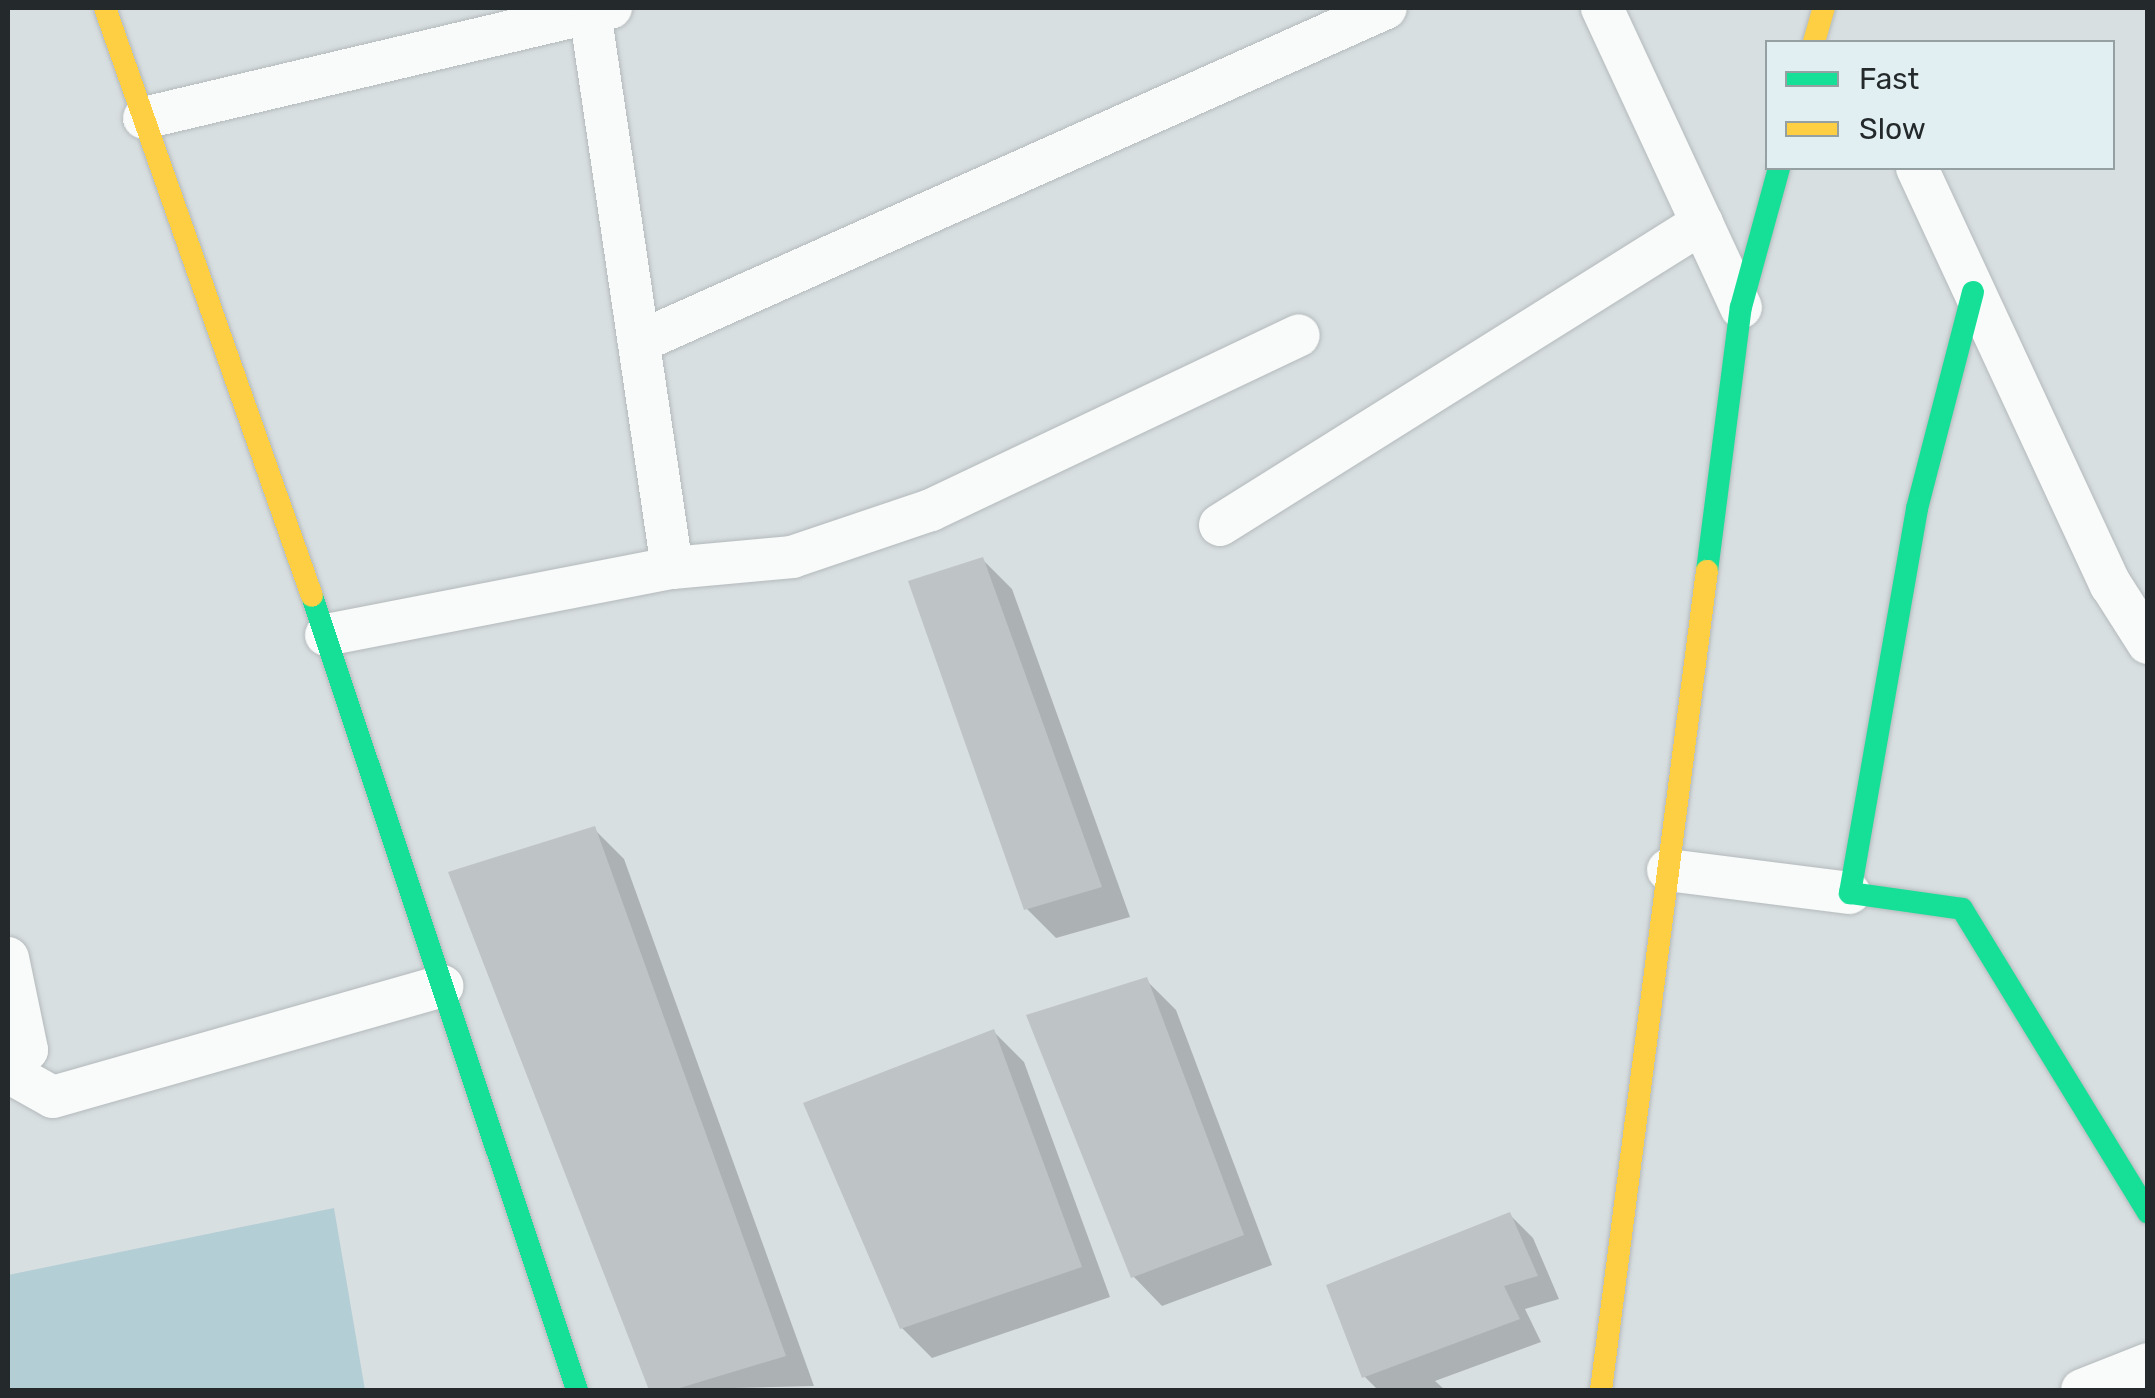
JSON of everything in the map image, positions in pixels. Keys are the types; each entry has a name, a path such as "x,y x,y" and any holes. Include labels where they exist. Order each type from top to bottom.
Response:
{"street":[{"path":"105,8 326,635 577,1390"},
{"path":"639,342 1386,8"},
{"path":"1602,8 1741,307"},
{"path":"1815,40 1825,8"},
{"path":"1825,8 1846,40"},
{"path":"144,118 600,10 639,342 672,568"},
{"path":"1602,1390 1741,307 1778,170"},
{"path":"1918,170 1973,292 1999,334 2111,585 2148,643"},
{"path":"1220,525 1702,222"},
{"path":"1850,892 1917,508 1973,292"},
{"path":"326,635 672,568 792,557 931,510 1298,335"},
{"path":"1668,870 1962,909 2148,1213"},
{"path":"8,958 27,1050 8,1062"},
{"path":"8,1072 54,1097 442,986"},
{"path":"2082,1390 2148,1364"}],"shaded area":[{"path":"334,1208 365,1390 8,1390 8,1275"}],"building":[{"path":"983,557 1102,887 1024,910 908,581"},
{"path":"595,826 786,1356 673,1390 649,1390 448,872"},
{"path":"1147,977 1244,1235 1131,1278 1026,1015"},
{"path":"994,1029 1082,1267 900,1329 803,1103"},
{"path":"1510,1212 1538,1276 1504,1286 1520,1319 1362,1378 1326,1285"}],"traffic: fast":[{"path":"1707,571 1741,307 1778,170"},
{"path":"1973,292 1917,509 1850,893 1962,909 2148,1213"},
{"path":"312,596 577,1390"}],"traffic: slow":[{"path":"105,8 312,596"},
{"path":"1815,40 1824,8"},
{"path":"1601,1390 1707,571"}]}
